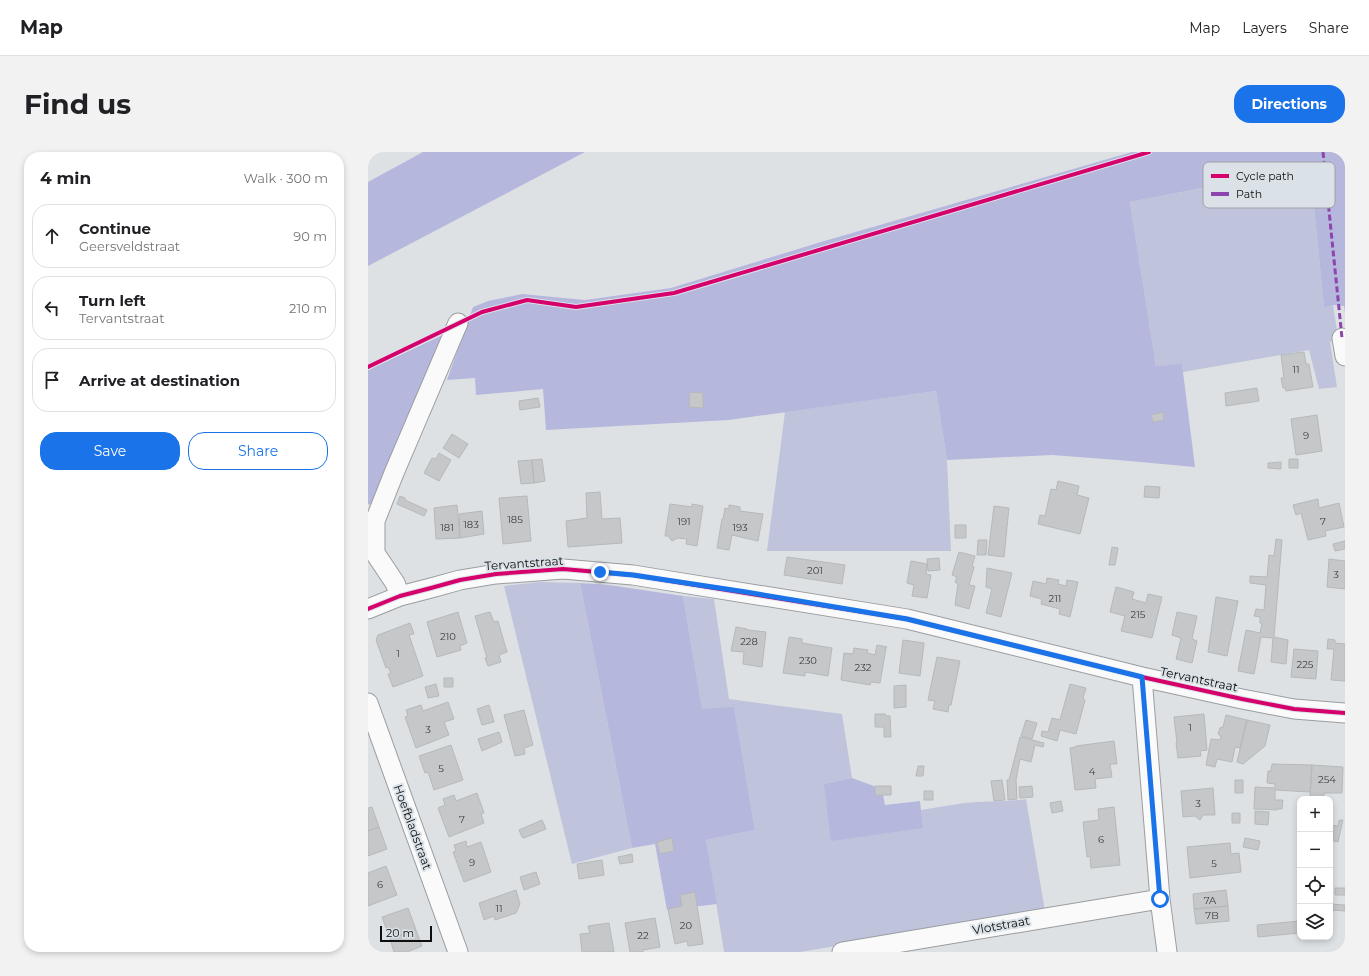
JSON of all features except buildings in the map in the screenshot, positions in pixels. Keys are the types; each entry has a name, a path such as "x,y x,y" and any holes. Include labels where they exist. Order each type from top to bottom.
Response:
{"street":[{"path":"400,596 395,583 375,553 375,521 458,323"},
{"name":"Tervantstraat","path":"368,609 400,596 460,580 503,574 563,570 633,575 907,619 1142,677 1242,699 1294,708 1345,712"},
{"path":"1142,677 1160,899 1167,952"},
{"name":"Hoefbladstraat","path":"368,703 458,952"},
{"name":"Vlotstraat","path":"842,952 1160,899"}],"shaded area":[{"path":"423,152 585,152 368,266 368,182"},
{"path":"1132,152 1345,152 1345,313 1344,306 1333,305 1324,307 1314,208 1335,208 1335,162 1203,162 1203,188 1130,202 1156,366 1182,364 1195,467 1052,455 947,460 936,391 729,420 546,430 543,389 476,395 475,378 447,380 473,307 488,301 522,294 585,300 671,288 821,242"},
{"path":"1203,188 1203,208 1314,208 1324,306 1333,305 1338,337 1330,342 1337,387 1319,389 1309,350 1183,372 1182,365 1156,366 1130,202"},
{"path":"447,333 371,505 368,504 368,370"},
{"path":"936,391 947,460 951,551 767,551 785,412"},
{"path":"540,582 580,583 632,848 572,864 504,586"},
{"path":"580,583 609,585 683,596 702,709 734,707 755,830 706,840 717,904 667,910 655,844 632,848"},
{"path":"683,596 714,599 729,699 842,714 852,778 824,784 923,828 921,810 964,803 1026,799 1045,911 800,952 724,952 706,840 755,830 734,708 702,710"},
{"path":"852,778 882,789 885,805 920,801 923,828 831,841 824,784"}],"marked path":[{"path":"1323,152 1324,162"},
{"path":"1329,208 1342,338"}],"cycle path":[{"path":"368,367 482,312 527,300 576,307 674,293 1149,152"},
{"path":"368,609 400,596 460,580 496,574 563,569 633,575 907,619 1142,677 1242,699 1294,709 1345,713"}],"route":[{"path":"600,572 633,575 746,592 907,619 1142,677 1160,899"}]}
